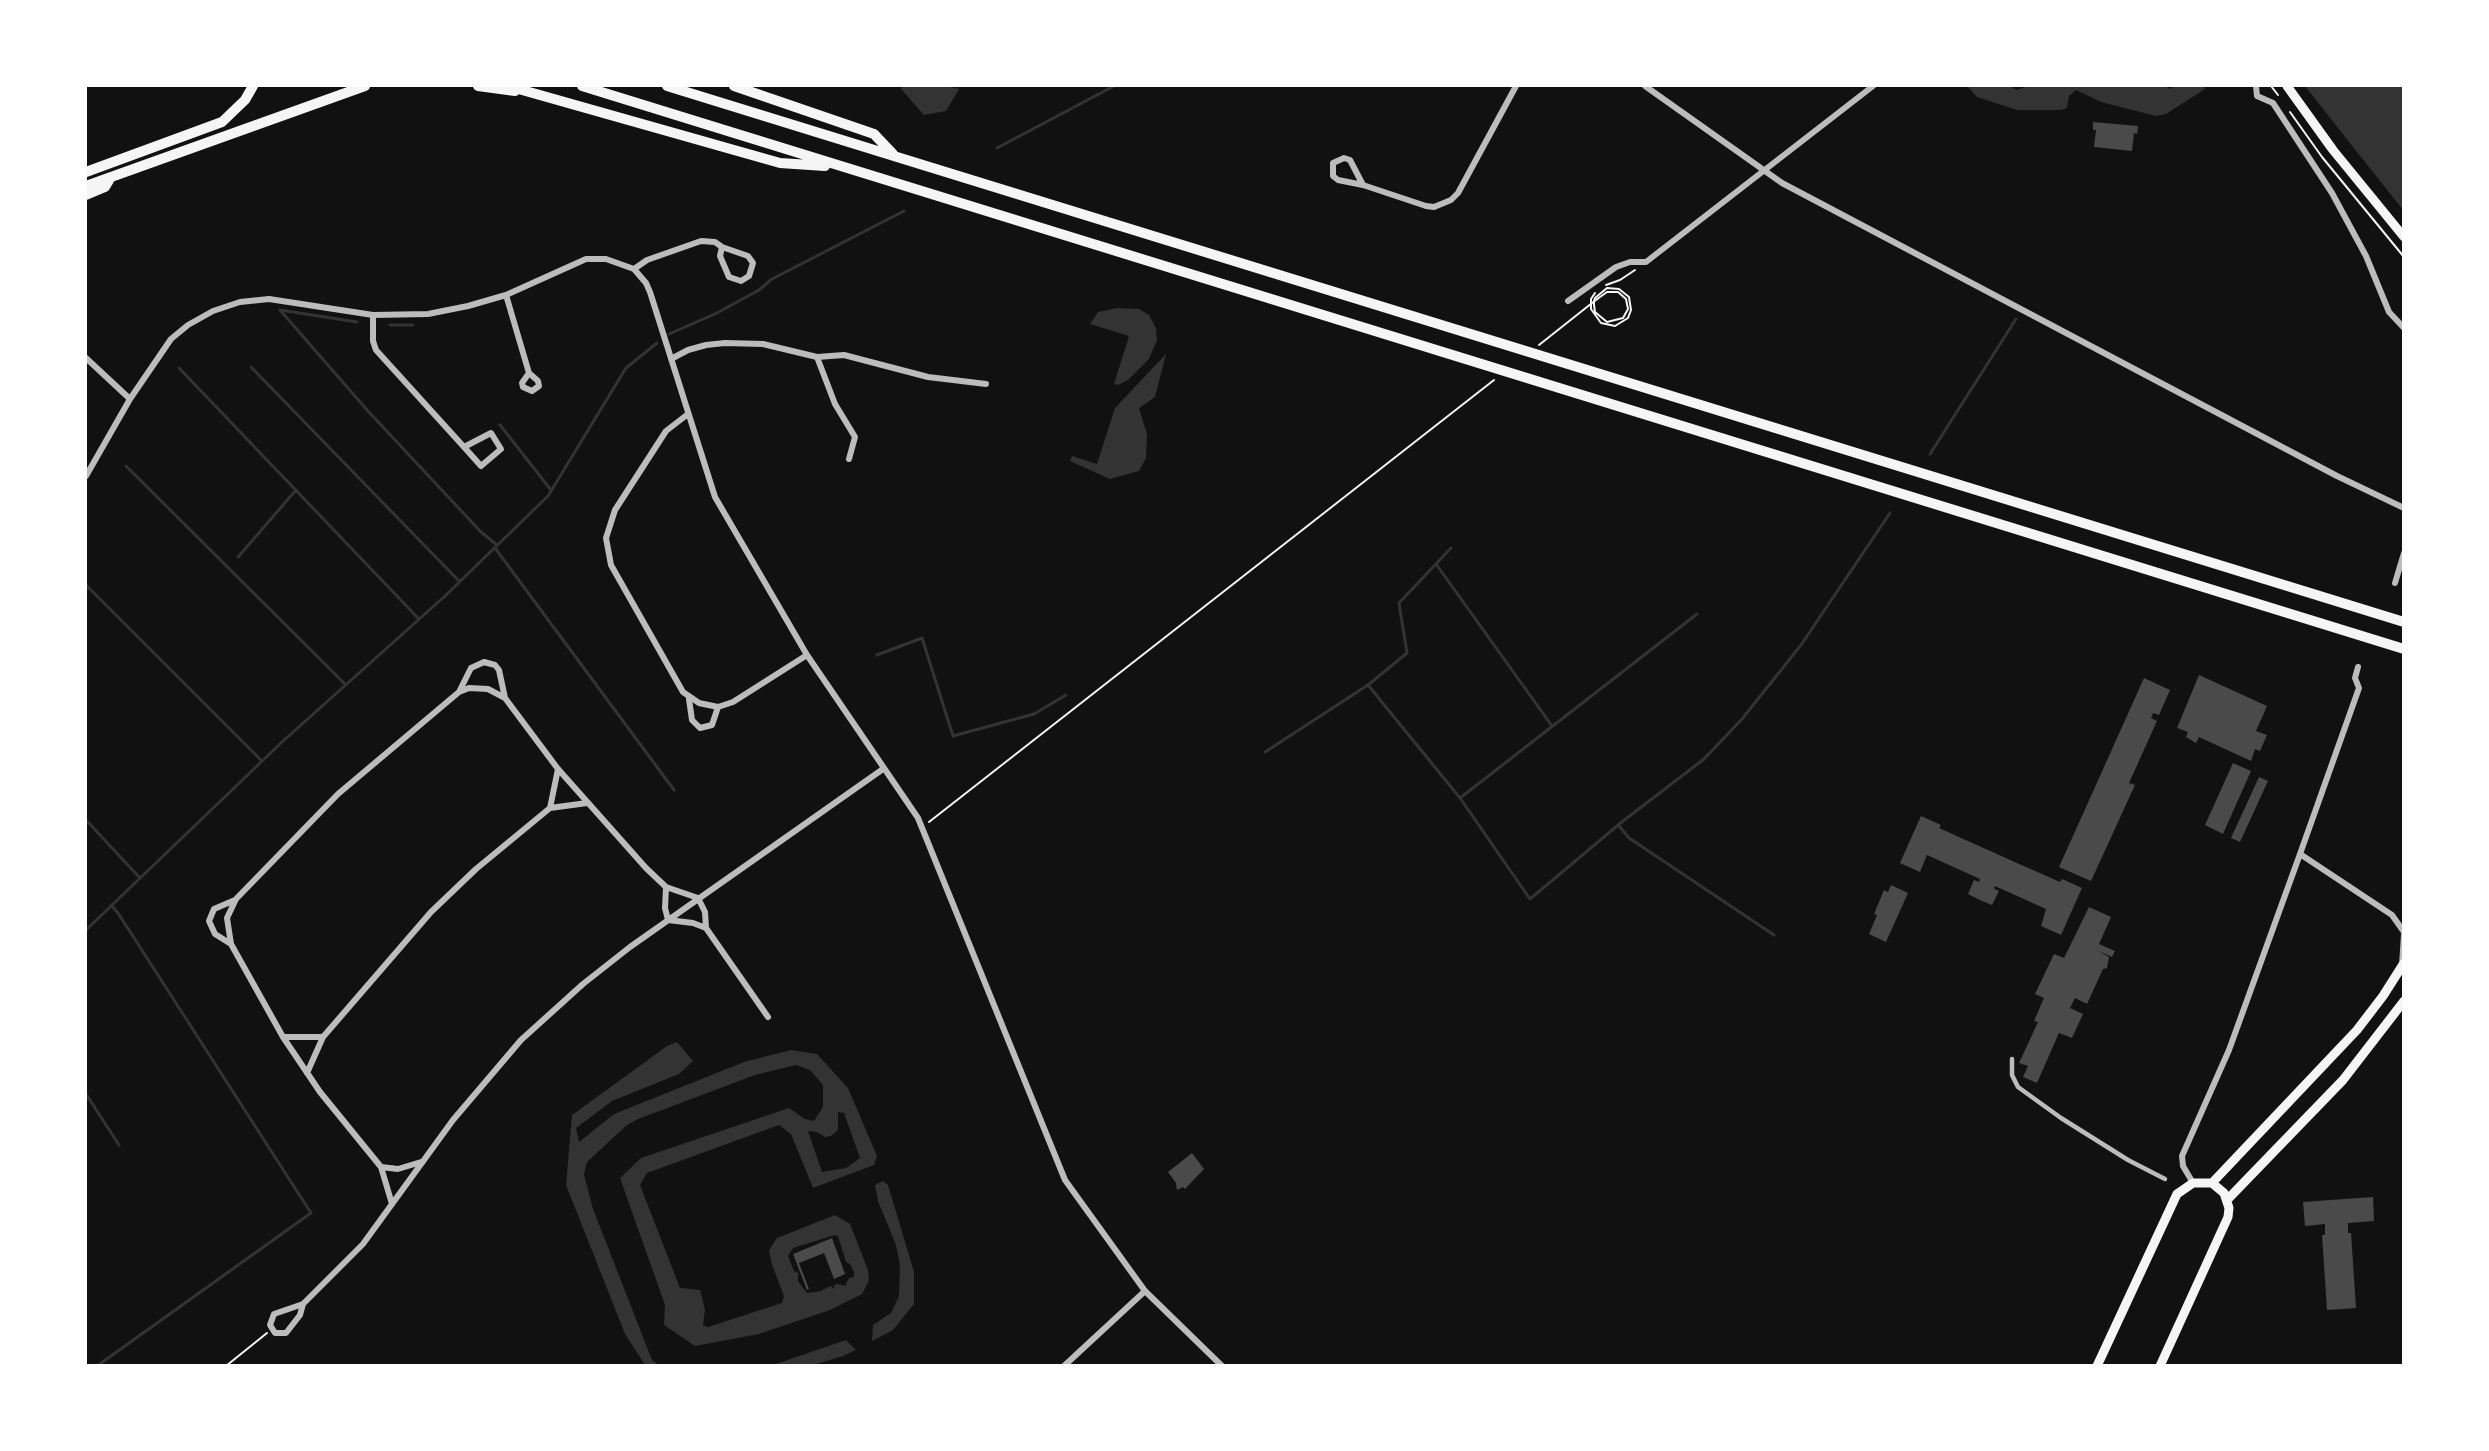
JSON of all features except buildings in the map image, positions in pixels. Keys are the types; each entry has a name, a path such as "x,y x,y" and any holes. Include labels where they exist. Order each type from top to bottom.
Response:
{"highway":[{"path":"86,172 222,122 245,100 253,86"},
{"path":"86,186 365,86"},
{"path":"478,86 527,91"},
{"path":"508,86 780,164 843,168"},
{"path":"582,86 2403,649"},
{"path":"667,86 2403,622"},
{"path":"734,86 874,134 895,156"},
{"path":"2286,86 2333,150 2403,237"},
{"path":"86,195 105,187 111,177"},
{"path":"2211,1183 2337,1053 2383,996 2403,964"},
{"path":"2227,1200 2343,1080 2403,1001"},
{"path":"2097,1365 2177,1194 2193,1183 2211,1183 2220,1188 2227,1200 2228,1217 2224,1231 2164,1363"}],"street":[{"path":"1363,185 1350,160 1344,158 1333,164 1333,176 1338,180 1363,185 1426,206 1434,207 1451,200 1458,193 1516,86"},
{"path":"1645,86 1762,171 2316,465 2403,508"},
{"path":"1568,301 1616,267 1630,262 1646,262 1873,86"},
{"path":"2256,86 2257,96 2273,103 2332,193 2366,256 2389,312 2403,328"},
{"path":"634,269 647,260 701,241 715,242 722,247 748,256 753,264 749,276 741,281 729,277 720,256 722,247"},
{"path":"86,476 130,399 179,331 200,317 227,305 269,299 373,315 428,314 506,295 586,259 606,258 634,269 646,283 715,496 807,655 906,798 922,827 1056,1162 1088,1215 1145,1291 1222,1365"},
{"path":"506,295 529,373"},
{"path":"373,315 373,341 376,350 481,466 501,449 490,433 464,447"},
{"path":"670,359 688,350 725,343 763,344 817,357 844,355 928,377 986,384"},
{"path":"817,357 835,404 854,433 855,440 849,459"},
{"path":"86,358 130,399"},
{"path":"688,414 666,431 615,510 606,538 611,565 689,699 692,720 700,728 712,725 718,706"},
{"path":"2395,583 2403,553"},
{"path":"689,699 718,706 734,702 807,655"},
{"path":"459,692 471,668 484,662 495,665 499,670 505,698"},
{"path":"2193,1183 2183,1166 2182,1156 2229,1050 2300,854 2359,688 2355,678 2358,667"},
{"path":"392,1204 381,1167 307,1073 283,1037 231,944 227,918 236,899 338,794 459,692 469,688 488,688 505,698 558,769 666,887 698,898 705,912 706,928 768,1017"},
{"path":"550,808 558,769"},
{"path":"303,1304 300,1315 286,1333 275,1333 272,1330 270,1319 274,1314 303,1304 363,1244 477,1089 521,1040 583,984 668,920 884,769"},
{"path":"307,1073 323,1037 431,912 483,863 550,808 587,803"},
{"path":"2300,854 2392,915 2403,933 2403,964"},
{"path":"666,887 665,908 668,920"},
{"path":"231,944 215,934 209,921 210,915 220,905 236,899"},
{"path":"668,920 693,923 706,928"},
{"path":"283,1037 323,1037"},
{"path":"2012,1059 2012,1075 2018,1087 2080,1130 2165,1179"},
{"path":"381,1167 398,1169 422,1162"},
{"path":"1064,1365 1145,1291"}],"path":[{"path":"2271,86 2322,157 2403,257"},
{"path":"1539,345 1592,303 1596,300 1600,297 1607,292 1618,292 1626,299 1628,309 1623,318 1608,322 1598,316 1594,302 1595,298 1601,291 1619,289 1629,297 1631,305 1628,318 1615,326 1601,323 1591,309 1591,299 1601,287 1620,280 1646,262"},
{"path":"922,827 1503,373"},
{"path":"226,1365 272,1330"}],"shaded area":[{"path":"903,86 946,86 959,89 946,111 924,115 901,89"},
{"path":"1967,86 2009,86 2017,90 2028,86 2165,86 2170,89 2175,86 2204,86 2205,89 2166,114 2156,116 2101,102 2076,90 2069,96 2067,108 2017,110 1977,97"},
{"path":"2305,86 2403,86 2403,210 2338,128"},
{"path":"1117,308 1139,309 1149,315 1156,328 1157,340 1149,359 1128,380 1118,385 1114,384 1129,336 1090,324 1098,312"},
{"path":"1166,354 1155,397 1139,408 1147,434 1146,458 1139,471 1110,479 1070,461 1072,456 1097,464 1115,408"},
{"path":"677,1042 693,1061 679,1074 612,1101 576,1128 579,1142 614,1114 744,1062 791,1050 817,1054 848,1088 877,1156 874,1165 813,1188 791,1134 779,1125 647,1173 640,1185 680,1288 700,1290 705,1310 703,1325 708,1327 782,1303 784,1296 769,1250 777,1238 835,1215 850,1224 868,1270 869,1281 862,1294 830,1310 759,1334 695,1346 664,1325 665,1305 620,1178 641,1158 789,1108 805,1119 814,1121 823,1107 823,1085 810,1070 796,1065 755,1075 638,1119 627,1125 587,1162 584,1174 593,1209 652,1360 659,1365 645,1365 625,1334 566,1185 572,1115 667,1046","holes":["838,1112 844,1113 860,1158 846,1168 822,1172 808,1131 817,1132 825,1137 831,1136 838,1130","838,1236 846,1262 850,1264 854,1277 849,1278 845,1286 839,1284 834,1285 834,1289 830,1286 821,1291 807,1293 798,1281 798,1273 794,1271 788,1256 793,1248"]},
{"path":"883,1181 888,1185 914,1272 914,1304 893,1330 872,1341 873,1325 891,1313 899,1296 900,1265 896,1245 878,1201 875,1185"},
{"path":"846,1340 856,1350 843,1356 813,1365 773,1365"}],"waterway":[{"path":"997,148 1114,86"},
{"path":"669,334 717,313 759,290 772,279 904,211"},
{"path":"357,322 280,310 367,410 481,532 497,545"},
{"path":"1930,454 2016,319"},
{"path":"390,325 413,325"},
{"path":"86,930 282,742 445,596 548,496 626,368 657,343"},
{"path":"251,367 459,581"},
{"path":"179,368 418,618"},
{"path":"500,425 551,490"},
{"path":"126,466 345,684"},
{"path":"238,557 296,490"},
{"path":"1451,548 1399,603 1407,653 1368,685 1460,798 1530,899 1623,821 1704,759 1742,719 1801,645 1890,513"},
{"path":"495,548 674,790"},
{"path":"1436,564 1552,726"},
{"path":"86,585 262,761"},
{"path":"1460,798 1697,614"},
{"path":"877,655 922,638 953,736 1034,714 1066,695"},
{"path":"1265,752 1368,685"},
{"path":"86,820 139,877"},
{"path":"1619,826 1629,838 1774,935"},
{"path":"97,1366 311,1213 111,905"},
{"path":"86,1094 119,1145"}]}
